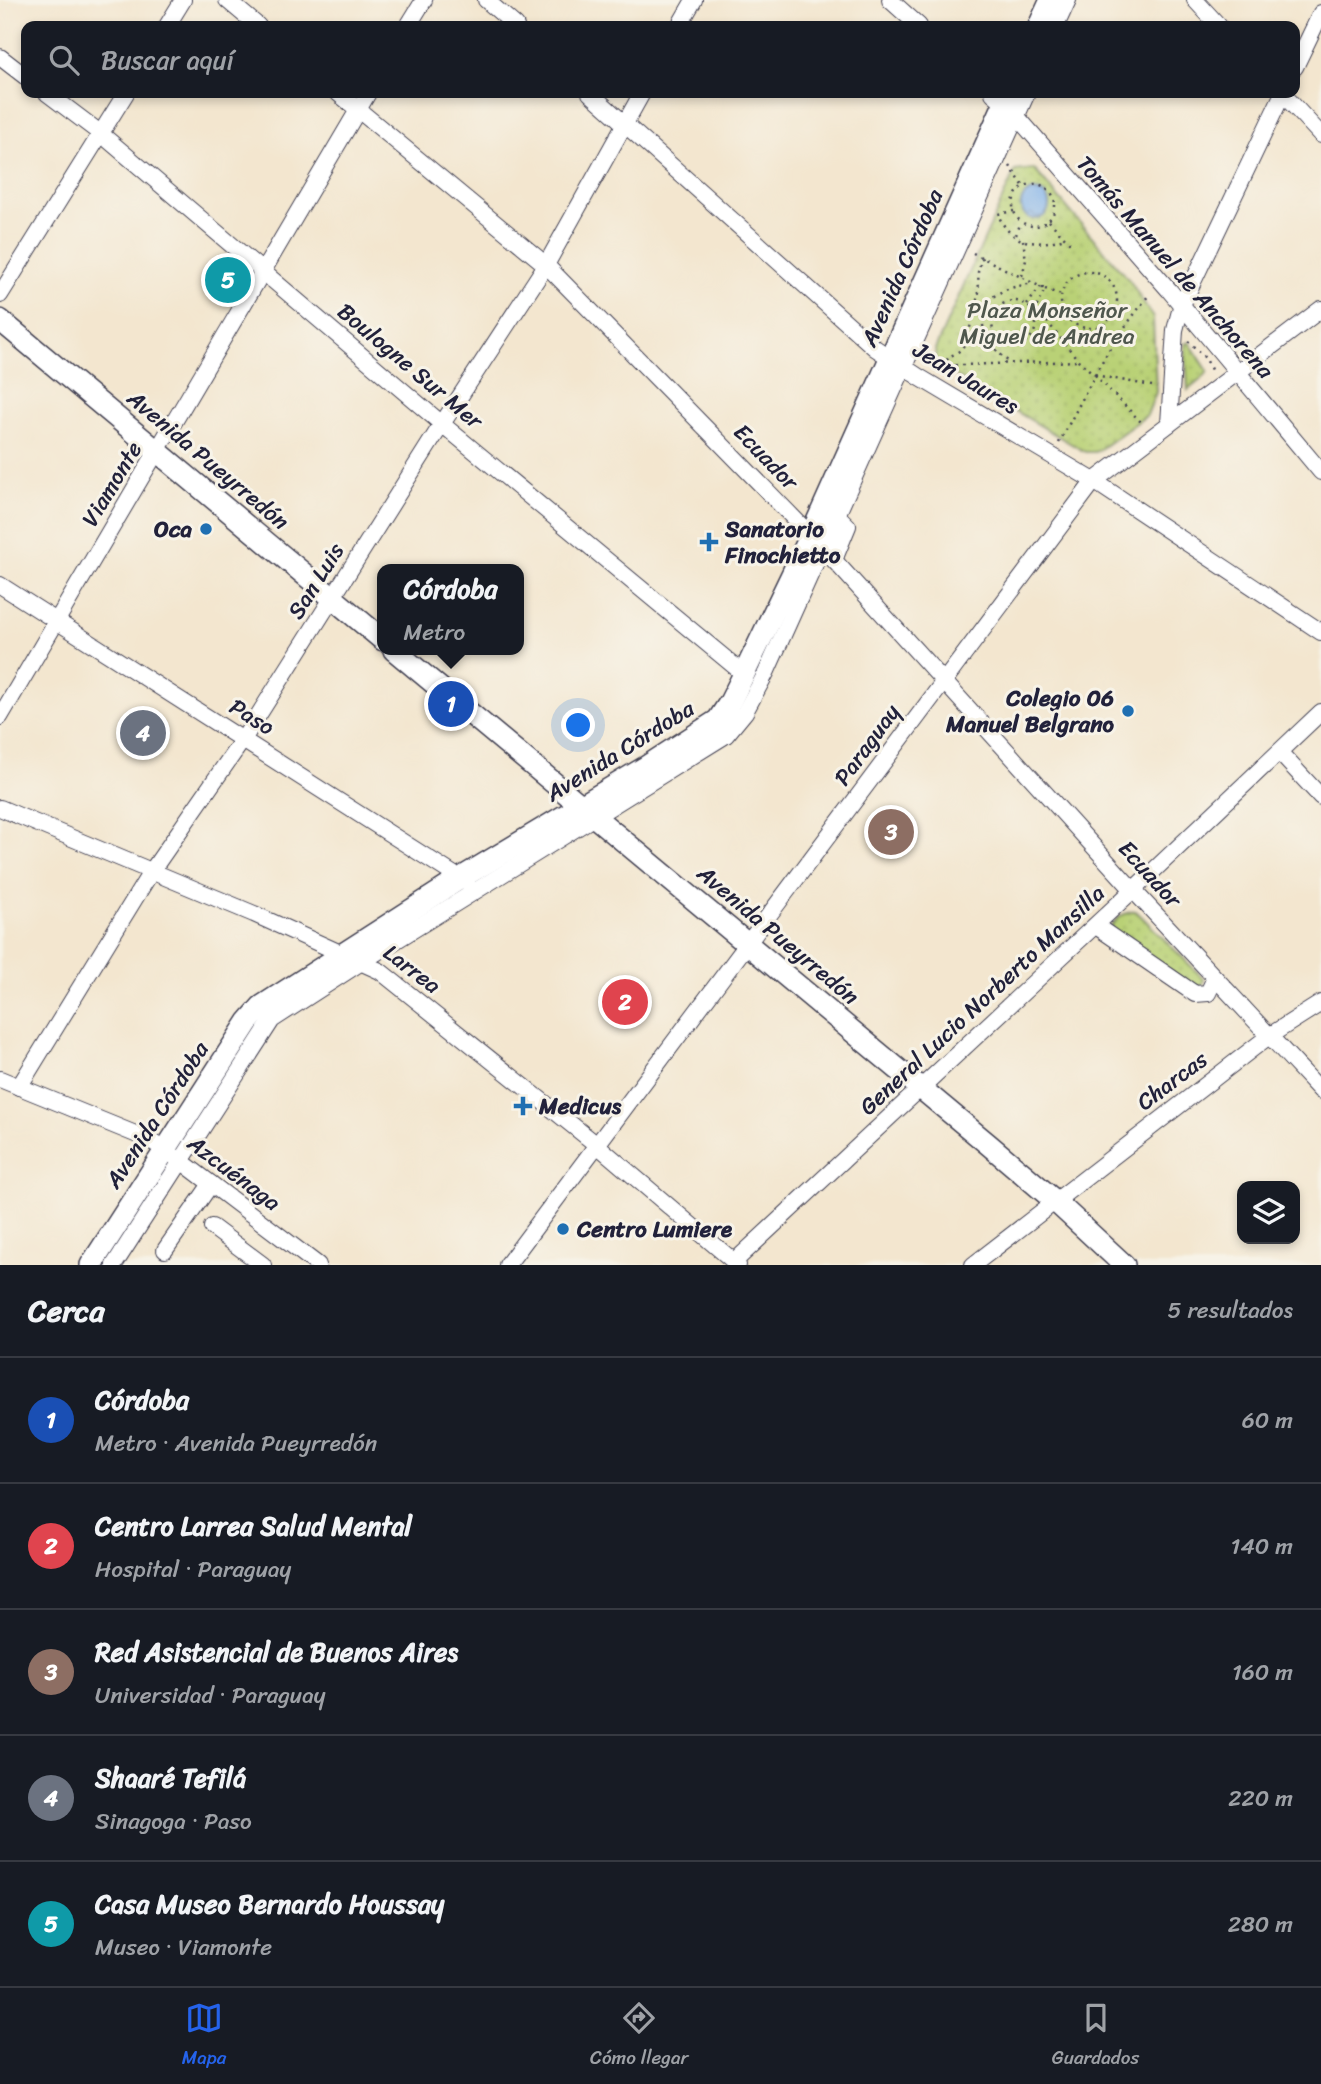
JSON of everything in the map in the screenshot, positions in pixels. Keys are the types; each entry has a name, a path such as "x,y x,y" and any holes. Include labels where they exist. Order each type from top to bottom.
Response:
{"main road":[{"path":"1041,21 1051,0"},
{"name":"Avenida Córdoba","path":"91,1265 174,1156 254,1014 278,994 353,957 589,811 710,727 724,711 831,509 898,364 1006,101"},
{"name":"Avenida Pueyrredón","path":"0,320 377,635"},
{"name":"Avenida Pueyrredón","path":"400,655 921,1088 1055,1201 1124,1265"}],"street":[{"path":"170,21 183,0"},
{"path":"227,0 252,21"},
{"path":"411,21 424,0"},
{"path":"486,0 510,21"},
{"path":"682,21 694,0"},
{"path":"890,0 913,21"},
{"path":"1058,21 1068,0"},
{"path":"1195,0 1214,21"},
{"path":"1300,57 1321,13"},
{"path":"0,57 21,73"},
{"name":"Boulogne Sur Mer","path":"54,98 100,133 442,424 744,674"},
{"path":"0,295 123,98"},
{"name":"Ecuador","path":"344,98 546,265 834,560 1133,890 1321,1091"},
{"name":"Viamonte","path":"0,717 365,98"},
{"name":"Jean Jaures","path":"596,98 865,339 898,364 1094,481 1321,632"},
{"name":"San Luis","path":"19,1087 152,872 244,738 546,265 639,98"},
{"path":"1169,424 1175,330 1181,307 1280,98"},
{"path":"1287,98 1321,135"},
{"name":"Tomás Manuel de Anchorena","path":"1006,101 1321,472"},
{"name":"Paraguay","path":"507,1265 1094,481 1321,309"},
{"path":"831,509 848,526 834,560"},
{"name":"Avenida Córdoba","path":"589,811 726,735 737,724 766,673 816,541"},
{"name":"Paso","path":"0,585 244,738 469,884"},
{"name":"General Lucio Norberto Mansilla","path":"736,1263 1321,712"},
{"path":"1280,752 1321,797"},
{"name":"Larrea","path":"0,808 353,957 380,971 597,1145 736,1263"},
{"path":"1096,926 1195,994 1208,993 1214,978"},
{"name":"Charcas","path":"973,1265 1269,1036 1321,1003"},
{"name":"Azcuénaga","path":"0,1079 150,1140 318,1265"},
{"name":"Avenida Córdoba","path":"114,1265 174,1156"},
{"path":"166,1250 211,1184"},
{"path":"212,1227 263,1265"}],"path":[{"path":"1010,166 1024,187"},
{"path":"1038,184 1051,191 1056,205 1049,221 1034,227 1021,222 1014,211 1014,198 1024,187 1038,184"},
{"path":"991,210 998,214 1014,211"},
{"path":"998,214 1003,228 1023,240 1037,243 1065,238"},
{"path":"1049,221 1070,243"},
{"path":"1015,237 1021,222"},
{"path":"1022,276 1026,260 1023,240"},
{"path":"973,253 1062,296"},
{"path":"943,366 949,357 966,343 979,292 978,272 982,257"},
{"path":"1085,272 1104,275 1116,290 1116,309 1105,323 1088,328 1071,322 1062,307 1062,296 1069,281 1076,275 1085,272"},
{"path":"1011,364 986,337 983,310 986,303 1000,292 1035,283"},
{"path":"1027,305 1041,285"},
{"path":"1045,289 1035,309 1079,361 1141,422"},
{"path":"1059,443 1113,343 1148,296"},
{"path":"1012,301 1027,305 1036,321 1032,335 1021,344 1013,345 1000,340 992,327 999,307 1012,301"},
{"path":"974,307 983,310"},
{"path":"1105,323 1113,343"},
{"path":"934,366 1079,361"},
{"path":"1095,375 1159,387"}],"green space":[{"name":"Plaza Monseñor Miguel de Andrea","path":"1034,169 1130,281 1153,318 1156,392 1147,415 1096,452 1085,452 953,374 936,360 935,349 1015,171"},
{"path":"1189,342 1208,371 1188,390 1185,344"},
{"path":"1136,911 1204,979 1202,987 1198,990 1108,931 1119,917"}],"water":[{"path":"1035,191 1045,195 1049,205 1045,215 1035,219 1025,215 1021,205 1025,195"}],"place":[{"name":"Casa Museo Bernardo Houssay","path":"228,280"},
{"name":"Oca","path":"206,529"},
{"name":"Sanatorio Finochietto","path":"709,542"},
{"name":"Córdoba","path":"451,704"},
{"name":"Colegio 06 Manuel Belgrano","path":"1128,711"},
{"name":"Shaaré Tefilá","path":"143,733"},
{"name":"Red Asistencial de Buenos Aires","path":"891,832"},
{"name":"Centro Larrea Salud Mental","path":"625,1002"},
{"name":"Medicus","path":"523,1106"},
{"name":"Centro Lumiere","path":"563,1229"}]}
